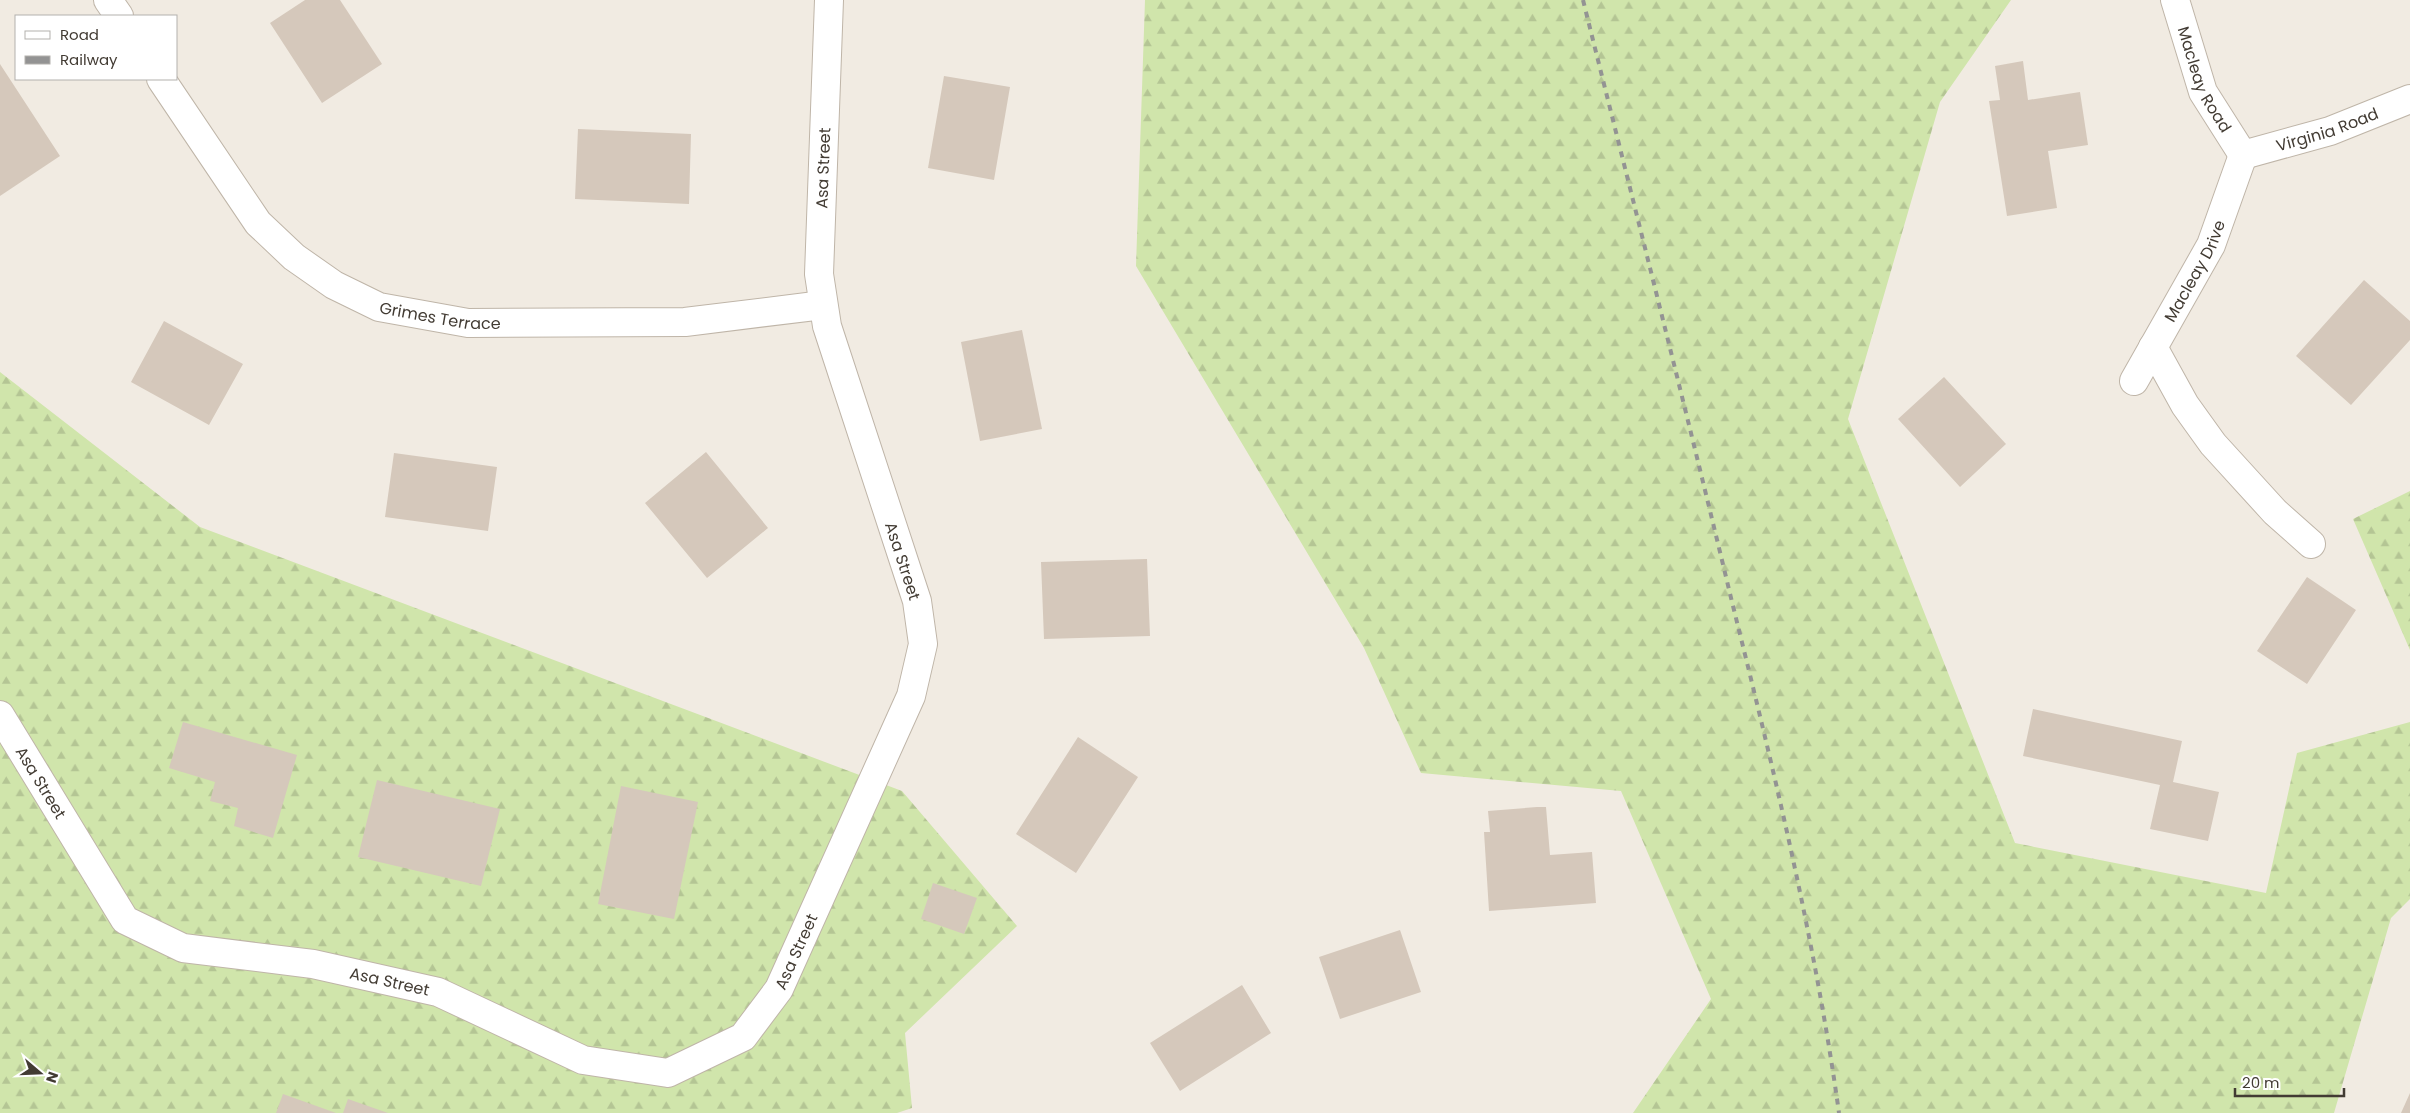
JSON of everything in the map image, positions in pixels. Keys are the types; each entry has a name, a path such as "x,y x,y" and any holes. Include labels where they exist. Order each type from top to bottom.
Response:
{"street":[{"path":"108,0 118,15"},
{"name":"Asa Street","path":"0,715 125,920 183,948 313,964 438,992 583,1060 668,1073 743,1037 780,989 911,696 923,644 917,601 826,326 819,274 829,0"},
{"name":"Macleay Road","path":"2175,0 2202,92 2242,155"},
{"name":"Grimes Terrace","path":"162,80 258,222 294,257 334,286 379,307 478,323 685,322 823,305"},
{"name":"Virginia Road","path":"2242,155 2330,131 2410,99"},
{"name":"Macleay Drive","path":"2134,380 2211,245 2242,155"},
{"path":"2153,347 2185,405 2213,444 2275,512 2311,544"}],"green space":[{"path":"1145,0 2011,0 1940,102 1848,419 2015,843 2266,893 2297,753 2410,722 2410,899 2391,918 2334,1113 1633,1113 1711,999 1621,791 1421,773 1364,648 1136,266"},
{"path":"0,372 200,527 902,791 1017,926 905,1033 912,1108 897,1113 0,1113"},
{"path":"2410,491 2410,650 2353,519"}],"building":[{"path":"305,0 340,0 382,64 322,103 270,23"},
{"path":"2023,61 2028,100 2080,92 2088,145 2048,151 2057,208 2007,216 1989,101 2000,100 1995,66"},
{"path":"0,64 60,156 0,196"},
{"path":"944,76 1010,87 994,180 928,168"},
{"path":"578,129 691,134 689,204 575,199"},
{"path":"2364,280 2410,321 2410,340 2351,405 2296,356"},
{"path":"164,321 243,364 209,425 131,382"},
{"path":"1022,330 1042,429 980,441 961,342"},
{"path":"1944,377 2006,444 1960,487 1898,419"},
{"path":"706,452 768,528 707,578 645,503"},
{"path":"394,453 497,467 488,531 385,517"},
{"path":"1147,559 1150,636 1044,639 1041,562"},
{"path":"2307,577 2356,610 2307,684 2257,651"},
{"path":"2033,709 2182,741 2173,782 2219,792 2208,841 2150,829 2160,785 2023,756"},
{"path":"183,722 297,755 273,838 234,826 238,808 210,801 215,782 169,768"},
{"path":"1078,737 1138,777 1076,873 1016,834"},
{"path":"377,780 500,809 481,886 358,857"},
{"path":"621,786 698,802 674,919 598,904"},
{"path":"1546,807 1550,855 1592,852 1596,903 1489,911 1484,832 1490,832 1488,811"},
{"path":"933,883 977,898 964,934 921,919"},
{"path":"1400,930 1421,992 1340,1019 1319,957"},
{"path":"1242,985 1271,1033 1180,1091 1150,1043"},
{"path":"2410,1093 2410,1113 2401,1113"},
{"path":"283,1094 336,1113 276,1113"},
{"path":"348,1099 388,1113 343,1113"}],"railway":[{"path":"1583,0 1696,451 1778,792 1806,920 1839,1113"}]}
